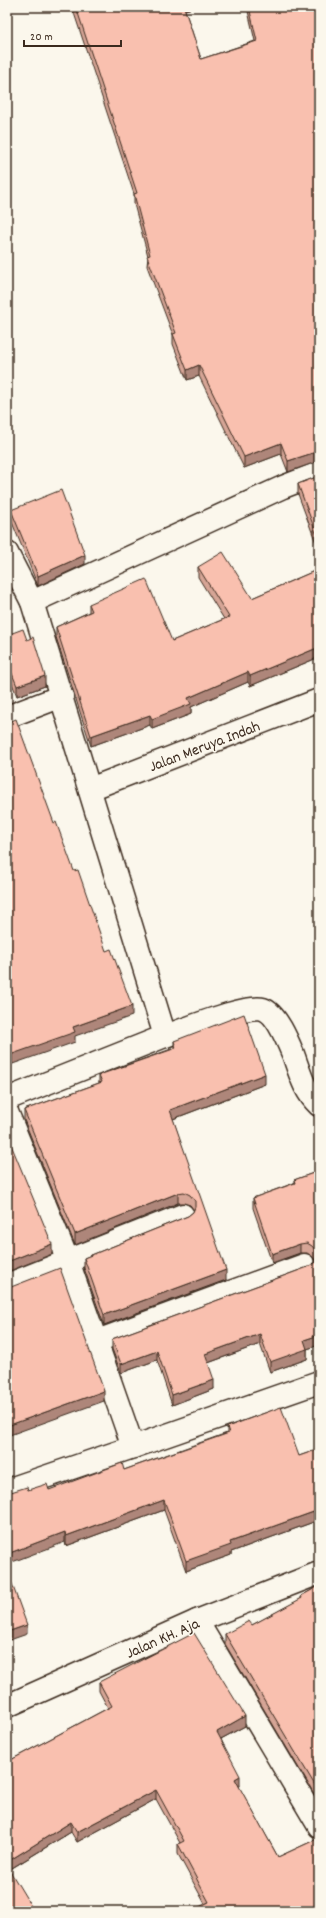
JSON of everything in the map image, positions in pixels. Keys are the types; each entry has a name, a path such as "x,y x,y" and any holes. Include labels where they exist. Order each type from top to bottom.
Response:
{"street":[{"path":"32,602 283,487 319,473"},
{"path":"7,553 32,602 165,1036"},
{"path":"7,717 62,696"},
{"name":"Jalan Meruya Indah","path":"90,789 319,700"},
{"path":"7,1099 165,1036 244,1010 263,1009 275,1019 293,1054 303,1083 311,1098 319,1105"},
{"path":"7,1112 68,1261 133,1448"},
{"path":"7,1285 183,1215"},
{"path":"97,1341 304,1265"},
{"path":"7,1490 133,1448 319,1382"},
{"name":"Jalan KH. Aja","path":"7,1706 197,1620 319,1573"},
{"path":"197,1620 319,1826"}],"building":[{"path":"76,7 184,7 201,59 257,41 249,7 319,7 319,345 316,346 319,353 319,451 288,461 281,443 244,457 199,365 187,370 173,334 176,333 147,256 150,255 134,194 137,193"},
{"path":"319,476 319,541 298,484"},
{"path":"61,490 85,555 38,576 11,510"},
{"path":"223,552 252,598 319,569 319,652 317,648 250,676 248,672 188,698 191,704 152,719 150,715 91,736 56,627 92,611 89,604 146,579 172,641 229,617 198,567"},
{"path":"23,629 27,640 33,637 45,676 17,686 7,661 7,635"},
{"path":"16,719 54,823 56,822 74,871 78,870 106,951 111,949 132,1006 73,1027 75,1032 7,1056 7,723"},
{"path":"244,1014 265,1074 170,1110 226,1270 104,1315 84,1258 188,1216 193,1212 195,1201 190,1195 184,1192 178,1193 75,1234 24,1110 102,1082 99,1075 176,1048 174,1041"},
{"path":"7,1135 52,1244 7,1262"},
{"path":"319,1171 319,1335 304,1340 307,1349 270,1362 260,1334 205,1354 214,1380 172,1395 157,1351 121,1364 112,1339 308,1267 314,1263 316,1251 307,1243 272,1254 253,1198 295,1183 294,1180"},
{"path":"60,1268 104,1391 7,1426 7,1287 11,1287"},
{"path":"281,1407 299,1456 319,1449 319,1510 230,1542 231,1545 186,1561 164,1500 66,1536 65,1532 7,1554 7,1492 27,1487 28,1490 47,1484 49,1490 122,1463 124,1470 229,1433 227,1427"},
{"path":"7,1570 27,1625 7,1632"},
{"path":"319,1586 319,1792 225,1634 249,1621 252,1625 302,1598 301,1596"},
{"path":"194,1633 245,1716 217,1732 240,1776 235,1779 278,1857 319,1838 319,1911 191,1911 209,1902 178,1844 184,1841 156,1790 77,1832 71,1822 7,1862 7,1762 112,1706 99,1682"},
{"path":"7,1866 34,1911 7,1911"}]}
